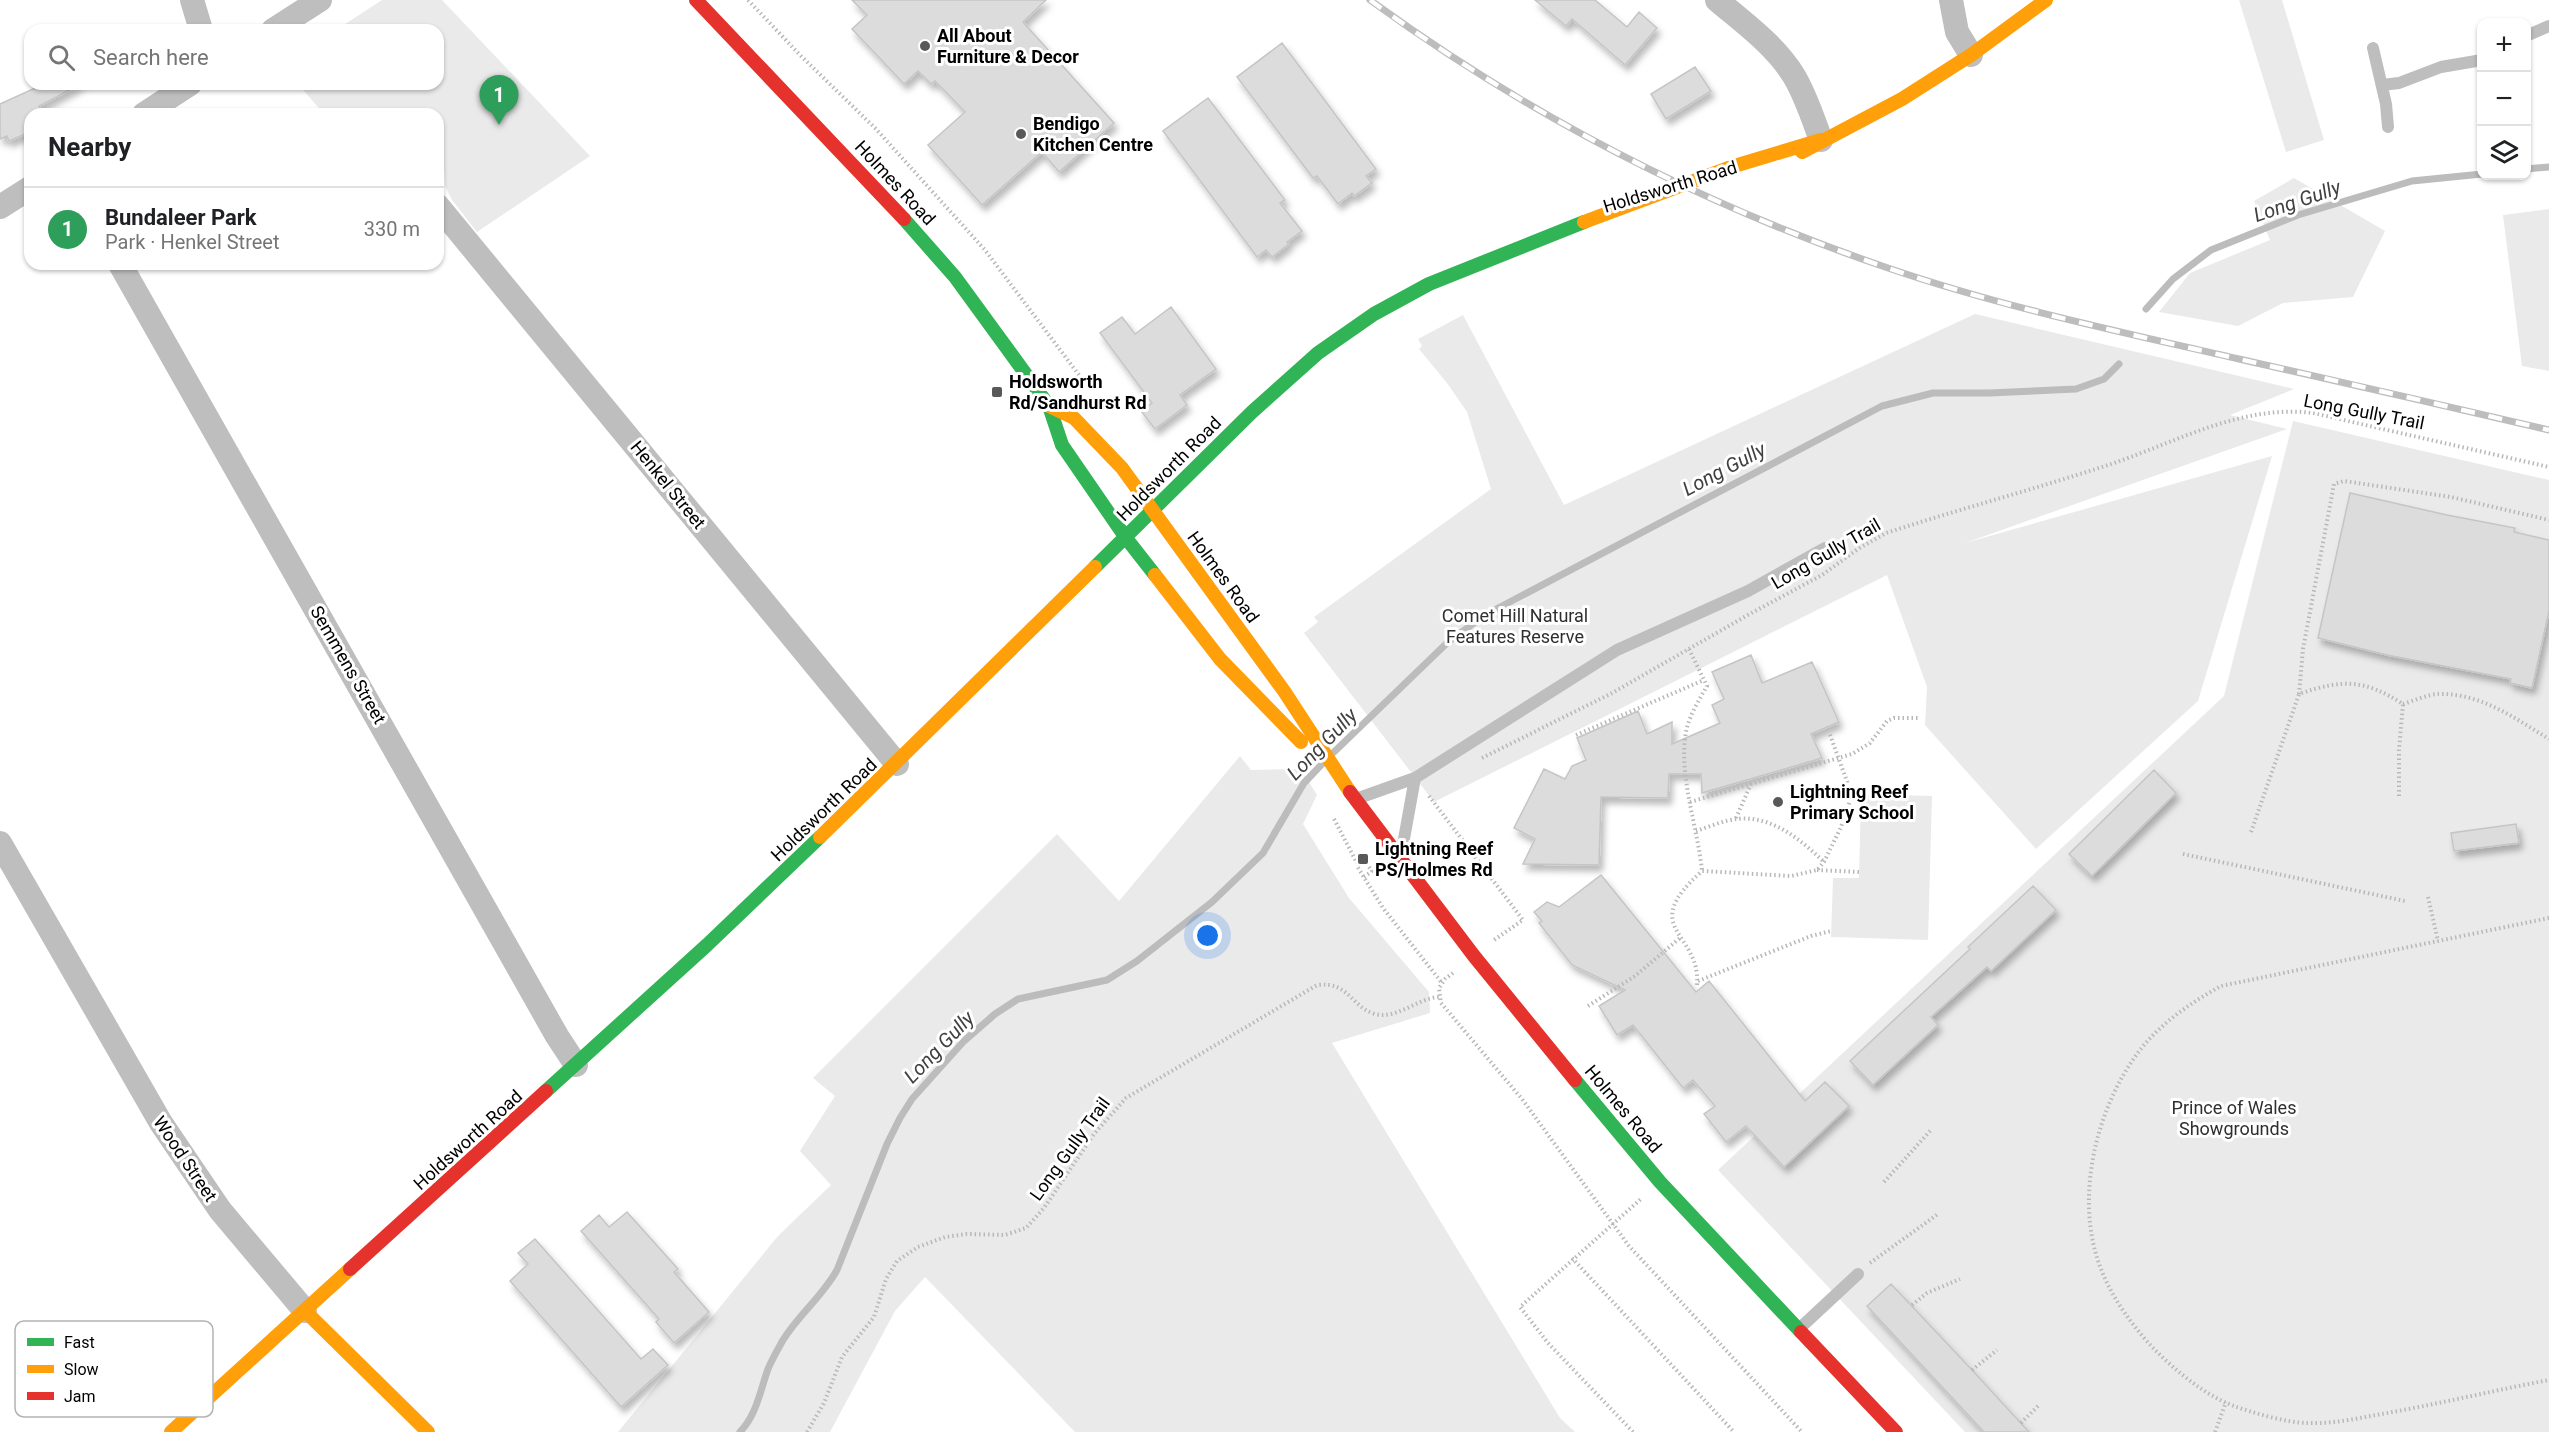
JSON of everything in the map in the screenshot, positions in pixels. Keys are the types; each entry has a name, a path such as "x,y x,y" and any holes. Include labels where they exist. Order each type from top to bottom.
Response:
{"main road":[{"name":"Holmes Road","path":"696,0 926,242 963,288 1049,406 1062,445 1126,537 1220,659 1316,749"},
{"name":"Holdsworth Road","path":"1773,168 1821,140 1902,99 1971,56 2046,0"},
{"name":"Holdsworth Road","path":"213,1394 723,930 897,764 1259,405 1318,353 1374,314 1419,289 1638,200 1731,167 1821,140"},
{"name":"Holdsworth Road","path":"1521,249 1640,217"},
{"name":"Holmes Road","path":"1049,406 1074,418 1122,468 1316,749 1474,956 1660,1182 1896,1432"},
{"name":"Wood Street","path":"305,1311 428,1432"},
{"name":"Holdsworth Road","path":"171,1432 188,1417"}],"street":[{"path":"192,0 199,24"},
{"path":"282,24 320,0"},
{"path":"1717,0 1779,55 1793,74 1807,102 1821,140"},
{"path":"1951,0 1957,32 1971,56"},
{"path":"153,108 181,90"},
{"path":"0,207 24,192"},
{"name":"Henkel Street","path":"444,213 897,764"},
{"name":"Semmens Street","path":"123,270 557,1036 576,1065"},
{"name":"Wood Street","path":"0,843 161,1123 220,1210 305,1311"}],"lane":[{"path":"2531,34 2549,26"},
{"path":"2373,48 2382,85 2388,127"},
{"path":"2382,85 2398,83 2441,67 2477,61"},
{"path":"1351,794 1415,778 1617,650 1748,591 1825,548"},
{"path":"1400,859 1415,778"},
{"path":"1799,1328 1858,1274"}],"path":[{"path":"748,0 800,56 876,129 985,250 1085,383"},
{"name":"Long Gully Trail","path":"1472,762 1614,692 1822,575 1858,549 1886,533 2109,465 2180,438 2248,416 2285,411 2313,413 2549,467"},
{"path":"2251,832 2299,694 2303,649 2334,484 2344,481 2451,497 2549,520"},
{"path":"1689,649 1707,686 1690,718 1686,734 1686,772 1702,871"},
{"path":"1576,735 1704,680"},
{"path":"2299,694 2327,685 2359,683 2384,692 2403,704 2438,694 2462,696 2510,715 2549,740"},
{"path":"2399,796 2399,750 2403,704"},
{"path":"1690,802 1852,754 1870,743 1887,721 1902,717 1920,718"},
{"path":"1817,870 1824,862 1842,827 1851,798 1828,732"},
{"path":"1736,819 1751,784"},
{"path":"1431,787 1427,793 1523,920 1510,930"},
{"path":"1851,798 1861,798"},
{"path":"1330,812 1358,863 1357,866 1383,908 1408,942 1428,962 1442,983"},
{"path":"1696,831 1736,819 1757,821 1785,830 1824,862"},
{"path":"2183,854 2404,901"},
{"path":"1358,863 1363,859 1372,871 1364,877"},
{"path":"1831,931 1811,936 1697,983 1698,968 1680,938 1672,914 1675,902 1684,888 1702,871 1791,876 1817,870 1859,872"},
{"path":"2428,897 2438,941"},
{"path":"2549,918 2221,986 2190,1003 2138,1052 2116,1086 2100,1123 2089,1194 2100,1268 2117,1302 2142,1336 2167,1362 2199,1386 2226,1402 2252,1411 2308,1424 2407,1410 2549,1380"},
{"path":"1588,1006 1635,976 1680,938"},
{"path":"1451,975 1439,988 1439,997 1449,1013 1522,1100 1644,1264 1802,1432"},
{"name":"Long Gully Trail","path":"807,1432 824,1403 842,1357 874,1317 886,1279 897,1261 918,1247 945,1238 967,1234 1005,1235 1026,1228 1044,1208 1104,1121 1119,1104 1137,1090 1317,986 1326,984 1340,988 1378,1015 1439,997"},
{"path":"1884,1182 1931,1130"},
{"path":"1633,1432 1548,1343 1520,1307 1572,1258 1660,1182"},
{"path":"1858,1274 1938,1215"},
{"path":"1572,1258 1734,1432"},
{"path":"1912,1305 1927,1293 1960,1279"},
{"path":"1972,1370 1997,1350"},
{"path":"2215,1432 2226,1402"},
{"path":"2021,1424 2040,1404"}],"green space":[{"path":"382,0 442,0 590,156 477,232 452,200 445,186 444,108 319,108 303,90 444,90 444,24 345,24"},
{"path":"2239,0 2282,0 2324,140 2286,152"},
{"path":"2294,178 2385,231 2353,297 2283,303 2238,326 2159,312 2190,273 2270,240 2254,201"},
{"path":"2549,209 2549,371 2522,366 2503,215"},
{"name":"Comet Hill Natural Features Reserve","path":"1975,314 2294,389 2230,415 2287,429 1965,543 2272,456 2198,701 2036,849 1925,725 1927,687 1887,575 1434,802 1304,633 1318,622 1314,617 1491,489 1467,412 1419,349 1422,346 1418,339 1463,315 1564,505"},
{"name":"Prince of Wales Showgrounds","path":"2293,421 2549,480 2549,1432 1965,1432 1718,1170 2224,696"},
{"path":"1240,756 1251,770 1301,769 1317,795 1303,824 1349,898 1429,992 1430,1013 1332,1043 1560,1418 1575,1432 1075,1432 925,1277 895,1311 830,1432 618,1432 778,1236 831,1185 800,1151 835,1096 813,1078 1057,834 1119,901"},
{"path":"1861,794 1932,796 1928,940 1831,937 1833,878 1859,878"}],"building":[{"path":"852,0 1046,0 1023,22 1114,123 1059,172 1042,152 982,205 928,145 965,112 935,81 931,84 918,71 904,84 852,29 867,15"},
{"path":"1535,0 1595,0 1627,27 1639,12 1657,28 1625,65 1572,19 1566,26"},
{"path":"1282,43 1376,169 1366,176 1372,183 1354,196 1352,193 1338,204 1317,176 1313,178 1237,77"},
{"path":"1695,67 1711,91 1666,119 1651,94"},
{"path":"31,90 70,90 39,106 40,108 24,108 24,135 9,141 7,136 0,139 0,104"},
{"path":"1208,98 1285,200 1280,203 1302,231 1272,257 1266,250 1257,257 1163,131"},
{"path":"1171,307 1216,369 1180,395 1187,405 1155,429 1141,411 1152,403 1100,333 1122,317 1135,334"},
{"path":"2350,493 2515,528 2514,532 2549,540 2549,611 2532,688 2510,683 2511,679 2387,655 2318,638"},
{"path":"1751,655 1762,683 1812,662 1839,722 1811,734 1822,758 1702,793 1701,774 1669,774 1668,798 1601,797 1599,865 1523,864 1535,839 1514,828 1544,769 1565,779 1572,766 1586,760 1577,738 1638,711 1647,734 1672,722 1672,744 1720,723 1712,705 1724,699 1712,672"},
{"path":"2154,770 2176,793 2092,876 2069,854"},
{"path":"2516,824 2519,843 2454,851 2451,833"},
{"path":"1601,875 1696,992 1709,981 1805,1101 1825,1082 1849,1106 1784,1167 1746,1126 1726,1142 1704,1114 1715,1106 1693,1080 1683,1088 1633,1025 1617,1035 1599,1006 1625,990 1572,965 1539,923 1542,921 1534,912 1547,902 1559,907"},
{"path":"2033,886 2056,910 1991,971 1987,967 1931,1017 1938,1025 1873,1085 1850,1061 1970,949 1968,947"},
{"path":"627,1212 678,1269 674,1272 709,1312 674,1343 656,1322 659,1319 581,1231 599,1215 609,1227"},
{"path":"535,1239 641,1359 653,1349 668,1365 621,1407 510,1281 528,1264 518,1253"},
{"path":"1891,1284 2029,1432 1984,1432 1867,1306"}],"waterway":[{"name":"Long Gully","path":"2531,169 2549,167"},
{"name":"Long Gully","path":"2146,309 2173,279 2211,250 2298,215 2412,181 2477,174"},
{"name":"Long Gully","path":"1334,752 1448,642 1485,615 1882,406 1933,393 2076,389 2104,379 2119,364"},
{"name":"Long Gully","path":"740,1432 754,1410 768,1369 783,1340 837,1270 887,1144 912,1099 964,1041 995,1014 1018,999 1107,980 1137,961 1212,902 1263,853 1304,783 1322,764"}],"railway":[{"path":"1370,0 1491,82 1618,154 1751,216 1819,243 1931,282 2018,307 2549,430"}],"traffic: fast":[{"path":"904,219 955,277 1049,406 1062,445 1126,538 1155,575"},
{"path":"1095,567 1252,412 1318,353 1374,314 1429,284 1584,222"},
{"path":"546,1091 707,945 820,837"},
{"path":"1575,1080 1660,1182 1801,1332"}],"traffic: slow":[{"path":"1802,152 1902,99 1971,55 2046,0"},
{"path":"1584,222 1731,167 1821,140"},
{"path":"1049,406 1074,418 1122,468 1284,691 1350,792"},
{"path":"820,837 1095,567"},
{"path":"1155,575 1220,659 1301,742"},
{"path":"213,1394 350,1269"},
{"path":"305,1311 428,1432"},
{"path":"171,1432 187,1417"}],"traffic: jam":[{"path":"696,0 904,219"},
{"path":"1350,792 1474,956 1575,1080"},
{"path":"350,1269 546,1091"},
{"path":"1801,1332 1896,1432"}],"place":[{"name":"All About Furniture & Decor","path":"925,46"},
{"name":"Bundaleer Park","path":"499,125"},
{"name":"Bendigo Kitchen Centre","path":"1021,134"},
{"name":"Holdsworth Rd/Sandhurst Rd","path":"997,392"},
{"name":"Lightning Reef Primary School","path":"1778,802"},
{"name":"Lightning Reef PS/Holmes Rd","path":"1363,859"}]}
